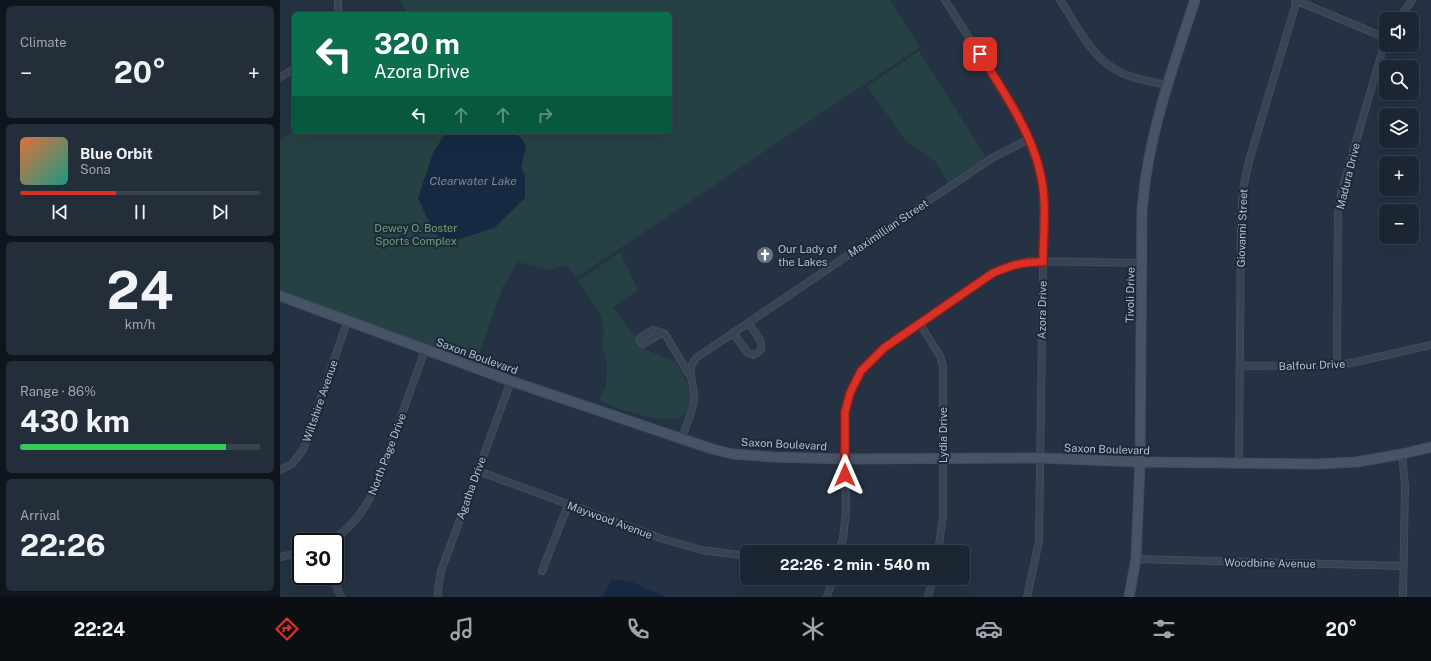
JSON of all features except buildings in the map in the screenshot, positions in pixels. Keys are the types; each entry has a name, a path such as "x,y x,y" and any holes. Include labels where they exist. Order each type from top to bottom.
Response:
{"main road":[{"name":"Tivoli Drive","path":"1129,597 1136,559 1140,462 1142,209 1152,146 1168,85 1195,0"},
{"name":"Saxon Boulevard","path":"280,296 347,322 511,381 681,439 733,454 773,457 845,459 1040,458 1140,462 1318,464 1357,462 1431,447"}],"street":[{"path":"338,0 338,12"},
{"name":"Azora Drive","path":"946,0 1019,116 1039,167 1044,200 1039,541 1027,597"},
{"path":"1060,0 1088,44 1098,56 1110,66 1130,76 1168,85"},
{"path":"1296,0 1379,35"},
{"name":"Giovanni Street","path":"1239,463 1241,218 1243,189 1249,161 1296,0"},
{"path":"1404,12 1412,0"},
{"name":"Madura Drive","path":"1337,365 1338,212 1342,190 1382,52"},
{"path":"280,77 292,70"},
{"name":"Maximillian Street","path":"690,376 690,367 696,358 992,158 1029,139"},
{"path":"842,545 846,512 845,412 850,393 861,371 884,348 993,273 1012,265 1029,261 1142,263"},
{"name":"Wiltshire Avenue","path":"280,470 292,464 303,450 347,322"},
{"path":"733,333 748,353 753,354 759,352 762,344 748,322"},
{"name":"Lydia Drive","path":"920,324 940,356 943,366 943,516 939,545"},
{"path":"662,333 665,334 690,376 693,384 694,400 681,439"},
{"name":"Balfour Drive","path":"1240,366 1337,365 1431,345"},
{"name":"North Page Drive","path":"343,533 366,505 376,486 425,350"},
{"name":"Agatha Drive","path":"438,597 442,570 511,381"},
{"path":"1402,454 1405,486 1403,597"},
{"name":"Maywood Avenue","path":"478,471 663,539 702,550 740,555"},
{"path":"542,571 568,505"},
{"path":"280,557 292,554"},
{"name":"Woodbine Avenue","path":"1136,559 1403,566"},
{"path":"336,585 341,597"},
{"path":"828,597 831,585"},
{"path":"928,597 931,585"}],"green space":[{"name":"Dewey O. Boster Sports Complex","path":"400,0 890,0 920,47 576,278 567,265 549,270 518,262 502,288 479,355 456,357 280,292 280,140 292,132 292,134 672,134 672,12 407,12"},
{"path":"919,51 986,157 948,182 935,161 906,141 867,86"},
{"path":"620,252 638,290 613,307 644,349 676,362 688,384 690,399 687,412 677,419 652,418 622,410 599,400 606,385 607,365 602,344 604,328 600,313 578,281"}],"water":[{"name":"Clearwater Lake","path":"449,134 516,134 521,138 526,146 521,167 525,175 525,198 494,228 460,239 439,237 427,218 418,198 433,153 443,137"},
{"path":"612,579 635,583 665,597 602,597"}],"place":[{"name":"Our Lady of the Lakes","path":"765,255"}],"route":[{"path":"845,475 845,412 850,393 861,371 884,348 993,273 1012,265 1029,261 1043,262 1044,200 1039,167 1019,116 980,54"}]}
